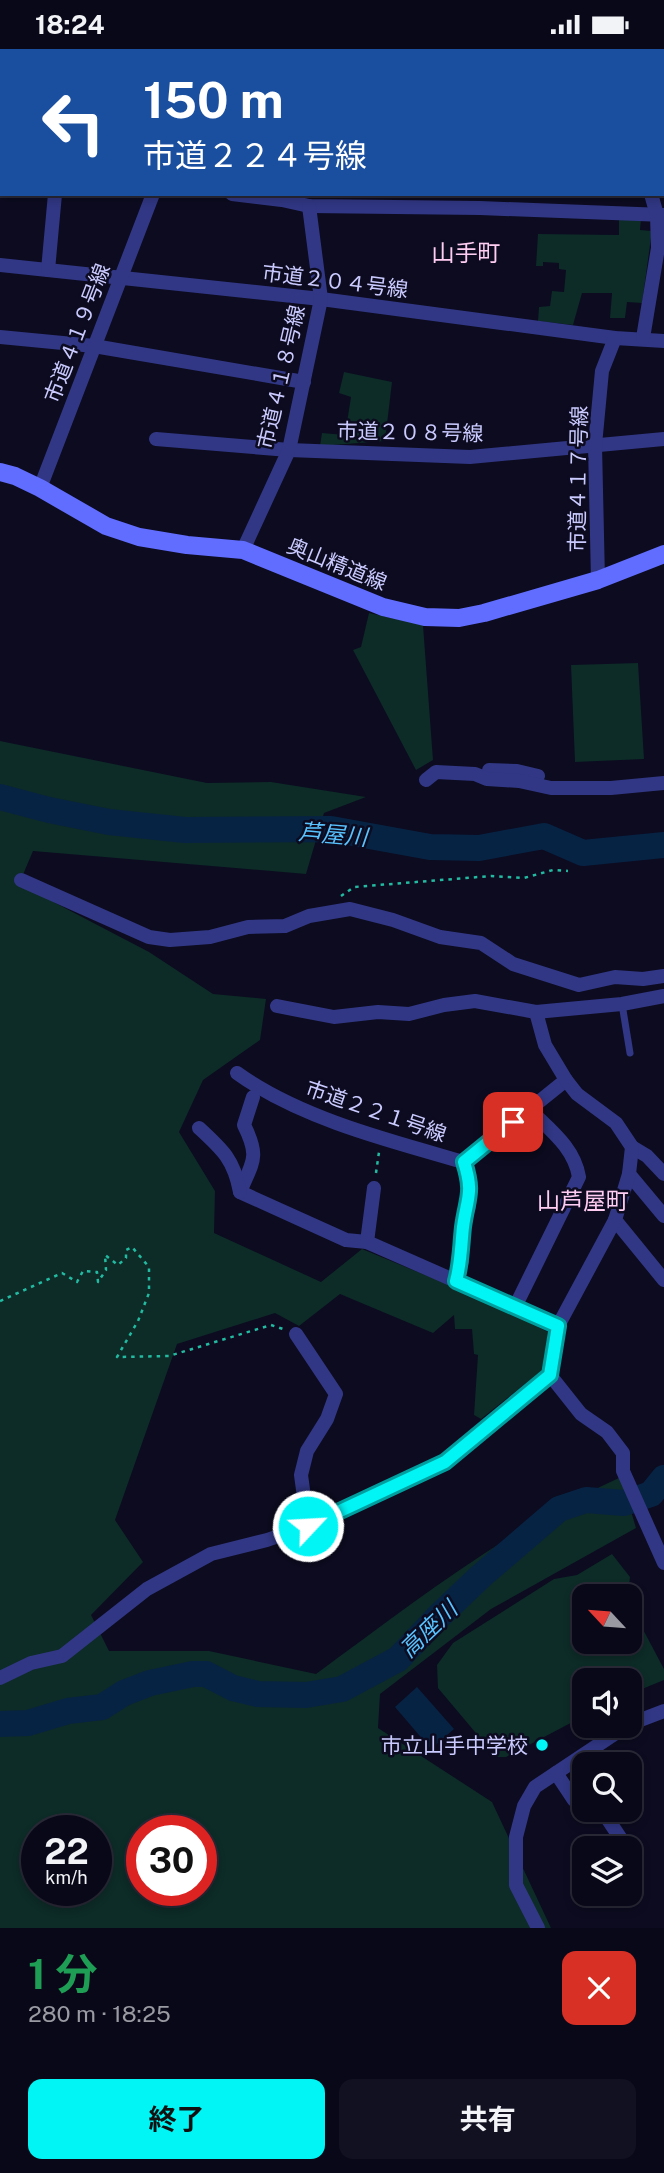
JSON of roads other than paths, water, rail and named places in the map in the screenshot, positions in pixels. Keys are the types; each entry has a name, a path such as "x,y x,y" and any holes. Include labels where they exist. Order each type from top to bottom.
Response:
{"main road":[{"name":"奥山精道線","path":"0,472 40,488 106,526 139,537 243,550 383,607 425,617 459,618 484,613 598,580 664,554"}],"street":[{"path":"48,270 55,196"},
{"name":"市道４１９号線","path":"40,488 152,196"},
{"path":"643,338 661,215 652,196"},
{"path":"282,197 309,206 480,208 661,215"},
{"name":"市道４１８号線","path":"243,550 289,450 321,299 309,206"},
{"name":"市道２０４号線","path":"0,265 321,299 615,338 664,341"},
{"path":"0,337 94,346 304,383"},
{"name":"市道４１７号線","path":"598,580 596,445 602,371 615,338"},
{"name":"市道２０８号線","path":"156,439 289,450 470,457 664,439"},
{"path":"475,774 488,770 517,771 546,778 664,775"},
{"path":"425,780 436,772 475,774 487,779 519,781 551,788 611,788 664,783"},
{"path":"21,880 149,937 170,940 210,937 248,927 285,926 309,916 350,909 393,920 440,937 481,943 513,964 579,985 615,977 643,979 664,976"},
{"path":"277,1006 334,1017 378,1012 409,1014 475,1001 536,1012 622,1005 664,996"},
{"path":"536,1012 545,1045 577,1094 616,1123 632,1147 647,1156 664,1174"},
{"name":"市道２２１号線","path":"237,1073 257,1087 292,1104 381,1138 464,1162 566,1080"},
{"path":"237,1190 255,1156 254,1144 244,1125 253,1097"},
{"path":"515,1307 579,1177 577,1162 567,1147 529,1109"},
{"path":"200,1128 228,1155 236,1171 237,1190"},
{"path":"0,1678 31,1664 62,1656 146,1590 211,1554 308,1526 445,1462 550,1375 558,1326 615,1220 629,1174 632,1147"},
{"path":"456,1281 462,1261 463,1226 469,1206 470,1182 464,1162"},
{"path":"629,1174 664,1216"},
{"path":"367,1242 374,1188"},
{"path":"237,1190 346,1240 367,1242 558,1326"},
{"path":"615,1220 664,1280"},
{"path":"296,1334 336,1394 327,1419 307,1451 301,1475 308,1526"},
{"path":"550,1375 580,1414 607,1432 623,1453 623,1471 664,1563"},
{"path":"642,1720 664,1711"},
{"path":"538,1928 516,1885 516,1837 524,1805 535,1787 609,1738"},
{"path":"556,1773 572,1797"}],"lane":[{"path":"622,1005 630,1053"}],"water":[{"path":"417,1687 454,1729 431,1749 395,1707"}],"waterway":[{"name":"芦屋川","path":"0,797 109,822 185,830 331,829 430,847 479,848 544,836 583,853 664,845"},
{"name":"高座川","path":"0,1724 28,1723 68,1711 102,1707 124,1693 150,1683 193,1674 206,1674 233,1688 258,1694 306,1695 342,1689 398,1659 481,1576 559,1509 586,1500 624,1503 651,1494 664,1478"}],"place":[{"name":"市立山手中学校","path":"542,1745"}],"district":[{"name":"山手町","path":"466,252"},
{"name":"山芦屋町","path":"583,1200"}]}
